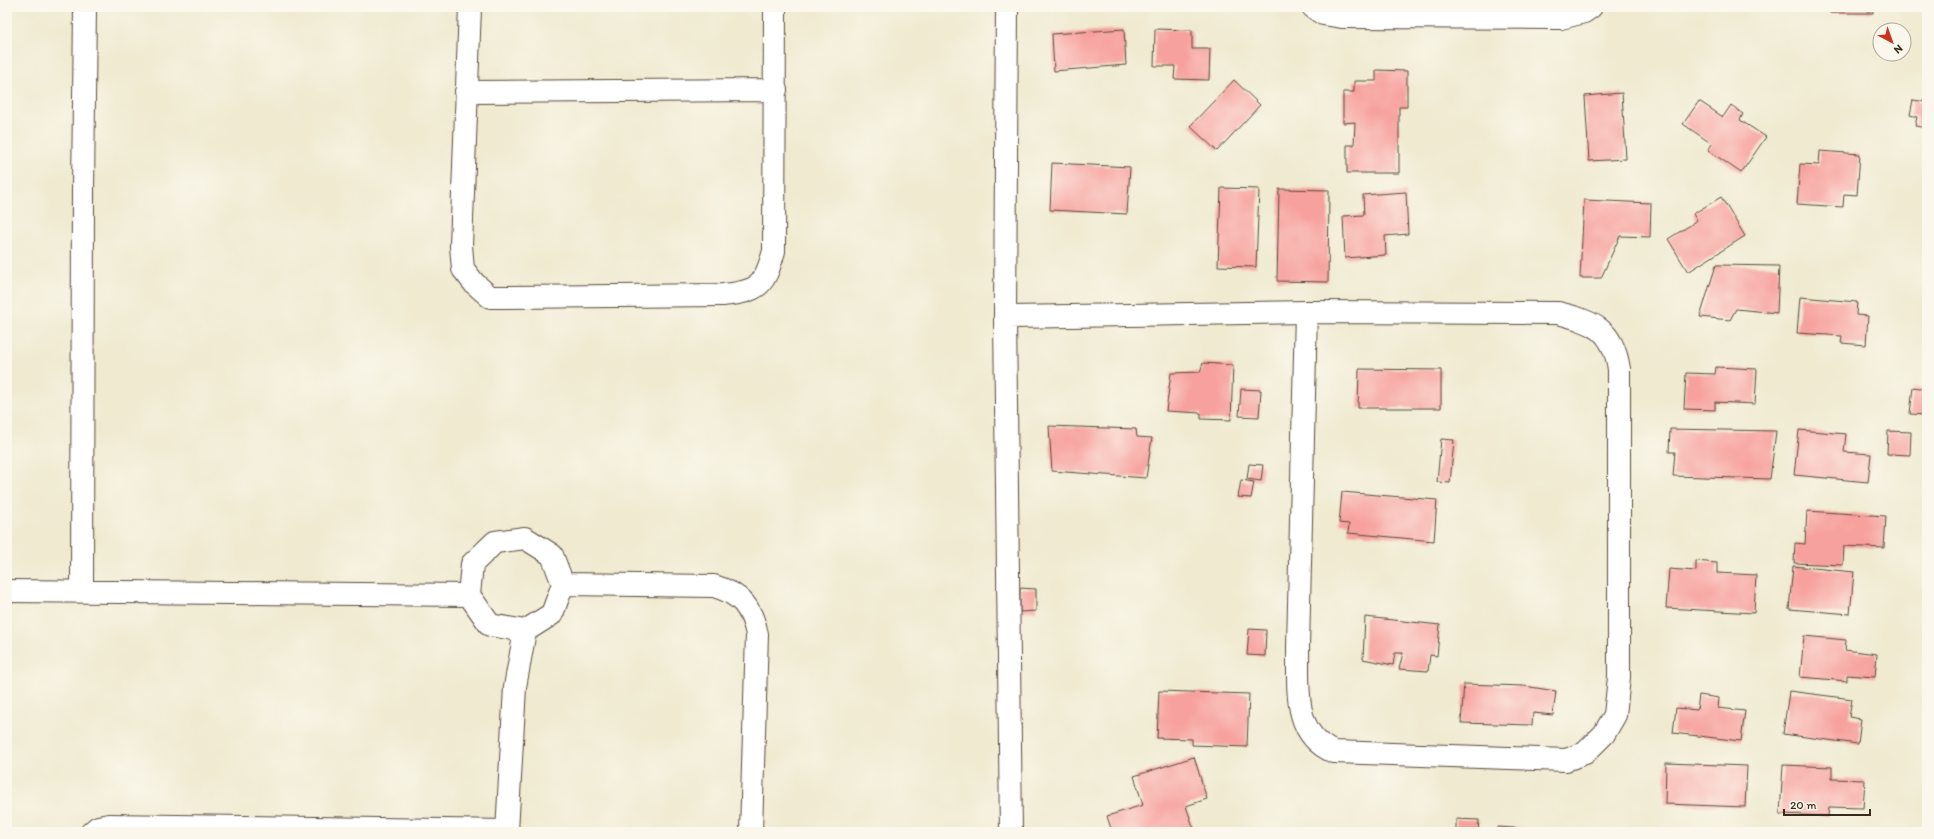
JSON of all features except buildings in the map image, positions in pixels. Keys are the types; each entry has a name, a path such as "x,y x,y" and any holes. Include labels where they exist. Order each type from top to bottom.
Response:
{"street":[{"path":"82,591 85,7"},
{"path":"470,7 461,246 463,269 474,283 490,297 723,295 747,292 761,284 769,267 774,251 776,90 775,7"},
{"path":"1007,7 1005,316 1011,832"},
{"path":"1313,7 1323,14 1342,17 1546,18 1561,18 1584,12 1590,7"},
{"path":"466,92 776,90"},
{"path":"1005,316 1306,312 1558,312 1585,320 1606,334 1616,352 1619,370 1618,677 1615,715 1604,734 1586,753 1566,760 1334,752 1322,747 1312,738 1303,721 1300,701 1298,647 1306,312"},
{"path":"525,538 552,554 563,584 552,614 525,631 490,625 469,595 472,564 495,542 525,538"},
{"path":"563,584 714,586 729,590 742,601 754,619 757,634 751,832"},
{"path":"7,591 469,595"},
{"path":"92,832 98,827 109,825 280,829 507,831 515,687 525,631"}]}
